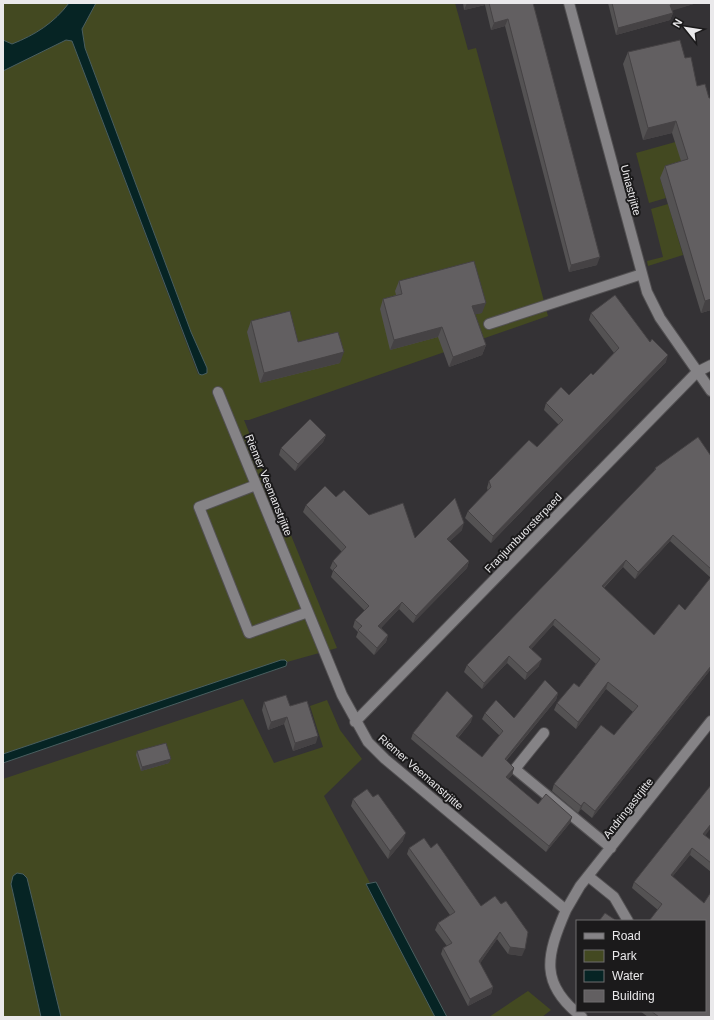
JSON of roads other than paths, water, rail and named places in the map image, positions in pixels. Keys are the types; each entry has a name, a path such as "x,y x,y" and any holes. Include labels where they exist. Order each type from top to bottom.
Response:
{"street":[{"name":"Uniastrjitte","path":"569,3 647,292 660,318 711,391"},
{"path":"489,324 642,274"},
{"name":"Franjumbuorsterpaed","path":"355,722 697,372 711,364"},
{"name":"Riemer Veemanstrjitte","path":"218,392 342,695 355,722 368,742 385,759 566,910"},
{"path":"256,486 198,507 250,634 308,612"},
{"name":"Andringastrjitte","path":"566,910 588,876 711,721"},
{"path":"544,733 515,769 611,848"},
{"path":"588,876 614,897 627,920"},
{"path":"566,910 553,945 550,965 551,978 562,1000 576,1012"}],"water":[{"path":"69,3 96,3 82,29 85,48 191,332 207,368 207,373 202,375 199,374 72,41 66,40 3,71 3,40 12,44 28,37 44,28 57,17"},
{"path":"281,660 285,660 287,662 286,666 3,763 3,754"},
{"path":"17,873 23,874 27,878 61,1017 41,1017 11,884 13,876"},
{"path":"376,882 447,1017 435,1017 366,884"}]}
